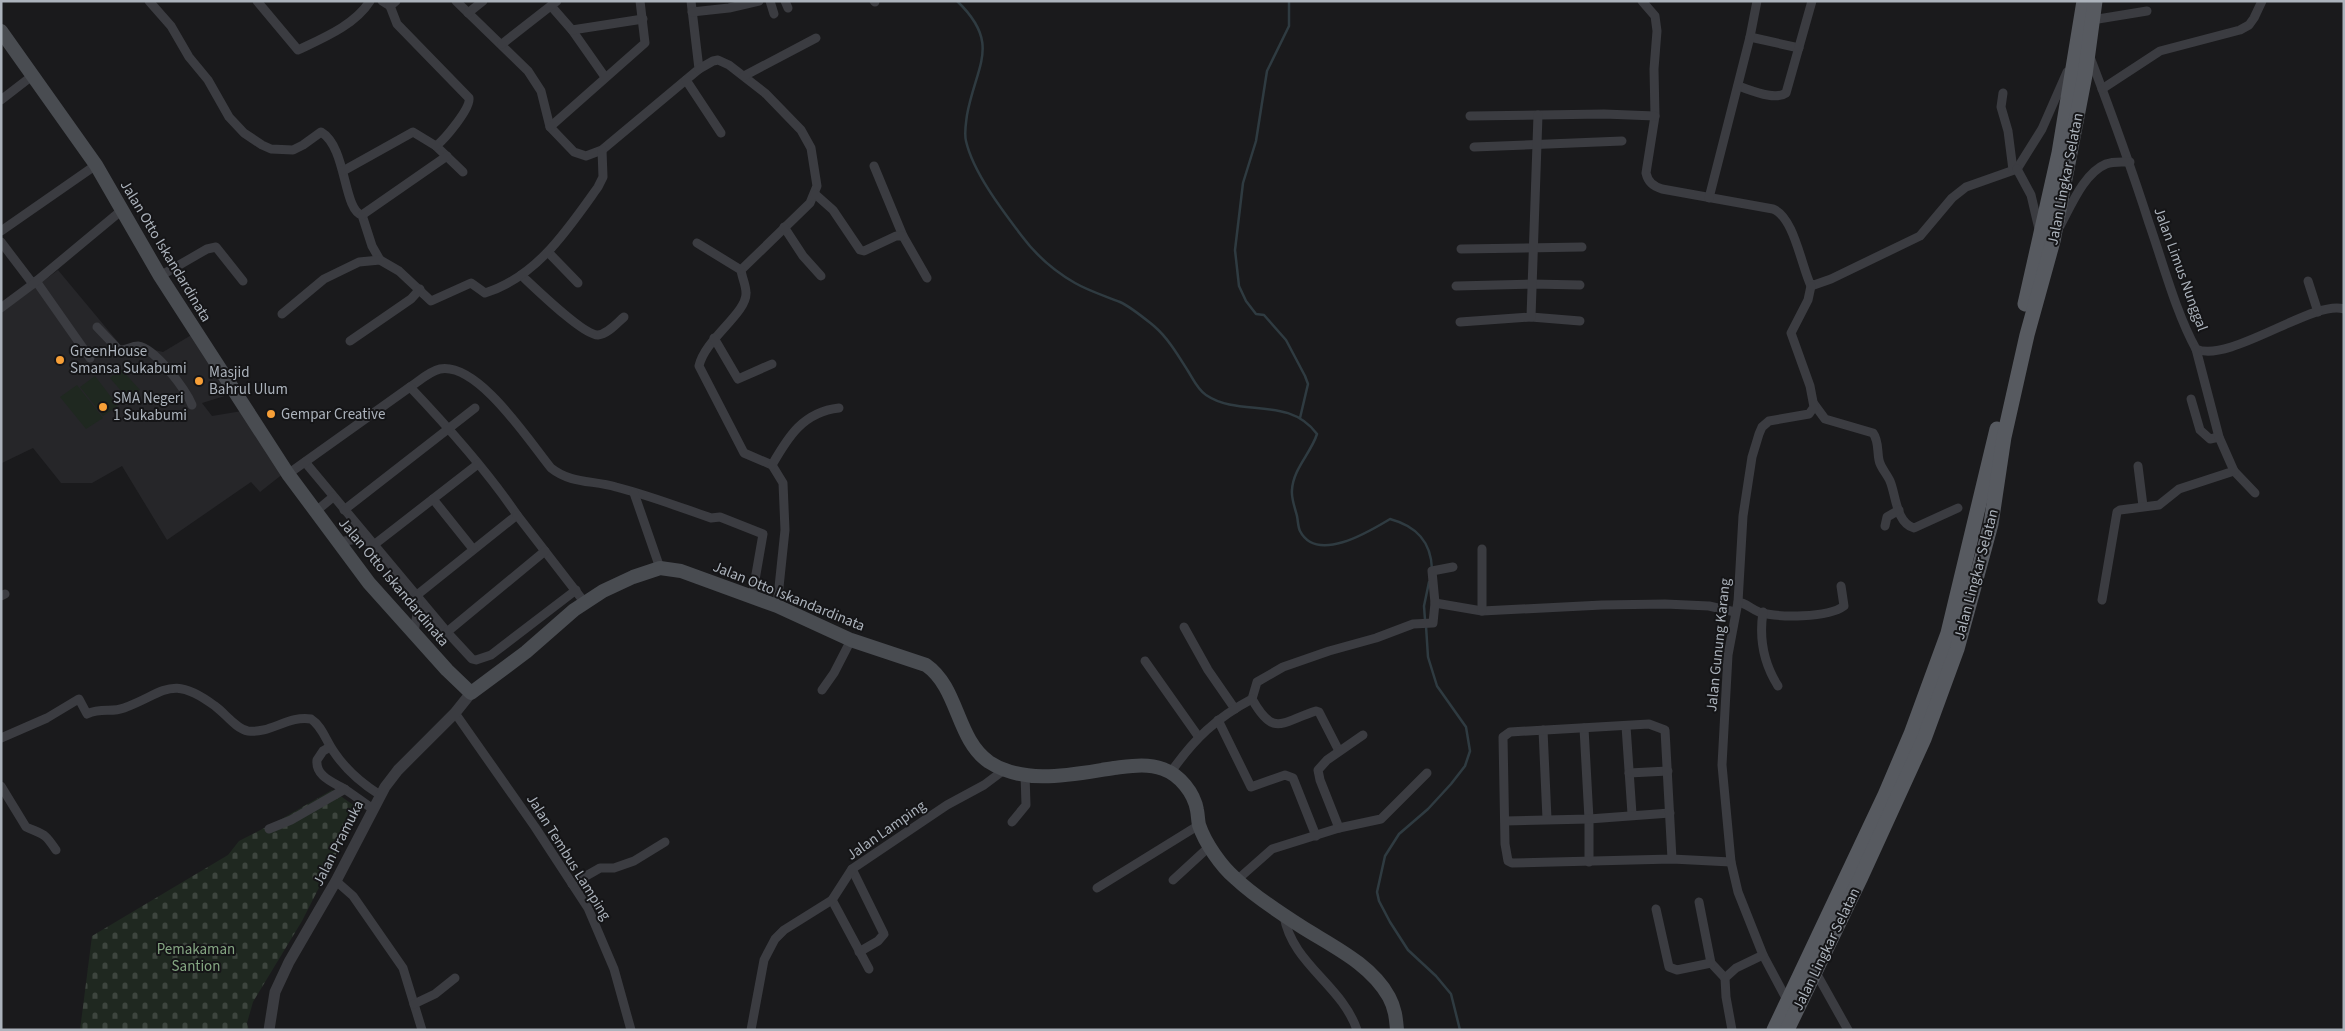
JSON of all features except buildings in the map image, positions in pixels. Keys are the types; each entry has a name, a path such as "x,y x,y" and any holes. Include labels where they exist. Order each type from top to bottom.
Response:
{"main road":[{"name":"Jalan Lingkar Selatan","path":"2083,49 2084,1"},
{"name":"Jalan Lingkar Selatan","path":"1786,1030 1861,877 1918,736 1956,649 1991,524 2006,427 2047,238 2083,49 2092,20 2095,1"},
{"name":"Jalan Otto Iskandardinata","path":"4,40 96,166 160,276 288,474 315,512 369,583 470,693 526,652 556,624 585,603 633,577 660,568 681,570 777,606 851,640 918,661 934,670 948,689 974,744 988,761 1004,770 1056,777 1145,765 1171,772"},
{"name":"Jalan Lingkar Selatan","path":"1774,1030 1885,795 1918,736"},
{"path":"1171,772 1183,782 1197,808 1199,825 1210,846 1237,880 1286,917 1337,948 1375,979 1392,1004 1397,1030"}],"street":[{"path":"149,1 171,26 189,57 208,80 230,117 244,133 271,149 293,150 321,132 331,141 337,150 347,191 358,214 362,215 372,246 380,260 399,271 420,289 431,302 471,282 487,293 521,275 548,252 598,187 603,177 602,150"},
{"path":"257,1 298,50 342,27 359,14 370,1"},
{"path":"382,1 393,4 397,24 469,100 469,105 448,134 436,146"},
{"path":"456,1 502,44 535,80 545,102 550,127 567,147 581,156 593,155 602,150 686,80 713,61 718,60 729,65 764,93 806,135 811,148 816,186 815,194 808,206 741,270"},
{"path":"468,13 483,1"},
{"path":"550,127 645,43 640,1"},
{"path":"691,1 700,69"},
{"path":"692,12 729,8 759,1"},
{"path":"770,1 774,14"},
{"path":"1642,1 1654,16 1657,26 1654,69 1655,116 1646,173 1650,182 1662,189 1772,209 1782,214 1811,286 1808,300 1791,333 1806,371 1814,404 1825,420 1873,433 1877,440 1879,461 1890,482 1899,510 1906,524 1914,528 1958,508"},
{"path":"1709,198 1750,37 1757,1"},
{"path":"1738,86 1775,96 1784,94 1788,90 1812,1"},
{"path":"2102,89 2160,51 2240,30 2249,25 2262,1"},
{"path":"502,44 554,4 606,77"},
{"path":"2092,20 2147,11"},
{"path":"572,30 643,19"},
{"path":"1750,37 1800,48"},
{"path":"744,76 816,38"},
{"path":"1811,286 1831,279 1920,236 1952,198 1966,187 2015,170 2042,129 2083,49"},
{"name":"Jalan Limus Nunggal","path":"2083,49 2102,89 2112,121 2130,162 2166,272 2196,349 2210,352 2231,346 2318,312 2334,308 2344,310"},
{"path":"1,100 32,76"},
{"path":"686,80 721,133"},
{"path":"2003,94 2001,107 2008,131 2015,170 2031,195 2047,238"},
{"path":"1470,116 1604,114 1655,116"},
{"path":"1530,317 1538,115"},
{"path":"343,171 413,132 436,146 463,172"},
{"path":"1474,147 1537,146 1622,141"},
{"path":"362,215 447,156"},
{"path":"2047,238 2091,175 2106,164 2130,162"},
{"path":"1,231 96,166"},
{"path":"874,166 903,236 927,278"},
{"path":"815,194 833,210 860,250 864,251 896,236 903,236"},
{"path":"1,308 122,210"},
{"path":"784,227 803,256 821,276"},
{"path":"1,242 35,282 90,358"},
{"path":"697,243 741,270 746,293 744,302 714,338 702,357 701,369 744,453 772,465 781,478 784,489 785,530 777,606"},
{"path":"1461,249 1533,249 1582,246"},
{"path":"160,276 207,249 216,247 243,281"},
{"path":"548,252 578,282"},
{"path":"282,314 336,272 359,262 380,260"},
{"path":"521,275 579,327 593,334 602,334 624,317"},
{"path":"2308,281 2318,312"},
{"path":"1456,286 1580,285"},
{"path":"350,341 411,299 420,289"},
{"path":"1460,322 1530,317 1580,321"},
{"path":"96,327 119,350 138,346 153,353 185,392 192,405"},
{"path":"714,338 738,380 772,364"},
{"path":"2196,349 2219,437 2234,471 2255,493"},
{"path":"288,474 410,386 440,369 450,369 466,375 482,385 551,468 559,475 570,480 613,486 711,518 720,517 763,534 752,597"},
{"path":"410,386 502,493 516,515 585,603"},
{"path":"2190,399 2202,434 2210,439 2219,437"},
{"name":"Jalan Gunung Karang","path":"1787,1000 1763,955 1738,892 1731,862 1722,756 1728,655 1738,602 1744,516 1752,457 1759,434 1769,421 1809,414 1814,404"},
{"path":"344,510 474,408"},
{"path":"772,465 796,430 820,411 839,408"},
{"path":"306,462 333,497 472,659 485,658 576,590"},
{"path":"375,544 478,464"},
{"path":"2138,466 2144,506"},
{"path":"2102,600 2117,512 2159,505 2179,489 2234,471"},
{"path":"634,493 660,568"},
{"path":"315,512 333,497"},
{"path":"433,499 473,549"},
{"path":"1885,526 1887,517 1899,510"},
{"path":"416,595 516,515"},
{"path":"338,542 358,538 375,544"},
{"path":"1482,549 1482,611"},
{"path":"447,632 545,551"},
{"path":"1339,751 1319,712 1316,711 1286,722 1274,724 1264,719 1252,700 1254,689 1259,680 1283,667 1329,651 1376,638 1413,624 1430,624 1434,620 1432,571 1453,567"},
{"path":"1738,602 1762,612 1793,616 1820,614 1842,608 1845,603 1840,586"},
{"path":"414,633 418,607 416,595"},
{"path":"1434,604 1482,611 1665,604 1709,606 1735,612"},
{"path":"1762,612 1760,635 1771,675 1778,686"},
{"path":"1184,627 1208,670 1235,709"},
{"path":"822,690 834,673 851,640"},
{"path":"1145,661 1198,736"},
{"path":"1,738 48,718 79,699 87,714 98,709 122,709 155,692 174,687 197,695 213,704 246,731 260,732 295,720 311,718 330,747 352,775 380,795"},
{"name":"Jalan Pramuka","path":"269,1030 275,992 289,962 336,881 380,795 398,770 455,713 470,693"},
{"path":"1171,772 1198,736 1218,720 1252,700"},
{"name":"Jalan Tembus Lamping","path":"455,713 535,827 588,908 603,939 624,999 631,1030"},
{"path":"1218,720 1251,787 1285,775 1293,778 1316,836"},
{"path":"1672,859 1665,730 1649,724 1510,732 1502,741 1505,844 1508,861 1512,863 1672,859 1731,862"},
{"path":"1626,726 1632,814"},
{"path":"1584,728 1589,819 1589,862"},
{"path":"1543,730 1548,819"},
{"path":"1339,828 1318,774 1322,763 1363,734"},
{"path":"330,747 323,751 317,760 317,767 327,779 373,809"},
{"name":"Jalan Lamping","path":"751,1030 764,960 768,950 784,930 832,900 852,870 947,805 984,785 1004,770"},
{"path":"1629,773 1668,771"},
{"path":"1237,880 1272,849 1339,828 1382,819 1427,773"},
{"path":"1012,822 1026,805 1025,774"},
{"path":"1,786 26,827 37,830 46,836 56,850"},
{"path":"270,829 291,820 345,789"},
{"path":"1505,820 1589,819 1632,814 1670,813"},
{"path":"1097,888 1199,825"},
{"path":"572,884 600,868 614,868 634,861 665,842"},
{"path":"1173,880 1210,846"},
{"path":"852,870 884,934 878,941 860,952"},
{"path":"336,881 353,896 398,961 422,1030"},
{"path":"832,900 869,968"},
{"path":"1699,902 1711,963 1725,978 1726,997 1732,1030"},
{"path":"1656,909 1669,967 1676,970 1711,963"},
{"path":"1286,917 1291,941 1311,969 1330,987 1357,1030"},
{"path":"1725,978 1736,968 1763,955"},
{"path":"1815,971 1848,1030"},
{"path":"414,1004 435,994 455,978"}],"shaded area":[{"name":"SMA Negeri 1 Sukabumi","path":"58,270 128,354 143,347 163,352 193,334 229,391 228,395 202,403 212,416 242,411 284,473 260,492 251,482 167,540 122,466 92,483 61,483 33,448 2,463 1,313"}],"green space":[{"path":"121,369 140,390 129,400 110,378"},
{"path":"95,376 118,406 103,416 80,387"},
{"path":"77,385 103,418 86,429 60,397"},
{"name":"Pemakaman Santion","path":"332,790 359,809 302,921 253,1002 247,1023 249,1030 80,1030 92,936 228,855 239,841"}],"waterway":[{"path":"957,1 971,16 979,30 982,43 980,68 967,115 966,141 981,178 1026,242 1045,262 1067,278 1086,289 1124,304 1154,326 1168,341 1198,387 1206,395 1219,402 1292,415 1305,422 1317,434 1295,475 1292,490 1299,529 1308,540 1318,545 1344,542 1370,531 1390,519 1407,526 1420,536 1429,550 1432,569"},
{"path":"1289,1 1289,26 1267,71 1256,141 1243,183 1235,250 1239,286 1246,301 1256,314 1264,315 1286,340 1305,376 1308,384 1300,418"},
{"path":"1425,620 1424,606 1429,582"},
{"path":"1426,626 1428,657 1437,686 1466,727 1470,751 1465,766 1451,784 1428,809 1399,834 1385,856 1377,892 1379,901 1390,922 1408,950 1436,976 1451,994 1460,1030"}],"place":[{"name":"GreenHouse Smansa Sukabumi","path":"60,360"},
{"name":"Masjid Bahrul Ulum","path":"199,381"},
{"name":"SMA Negeri 1 Sukabumi","path":"103,407"},
{"name":"Gempar Creative","path":"271,414"}]}
